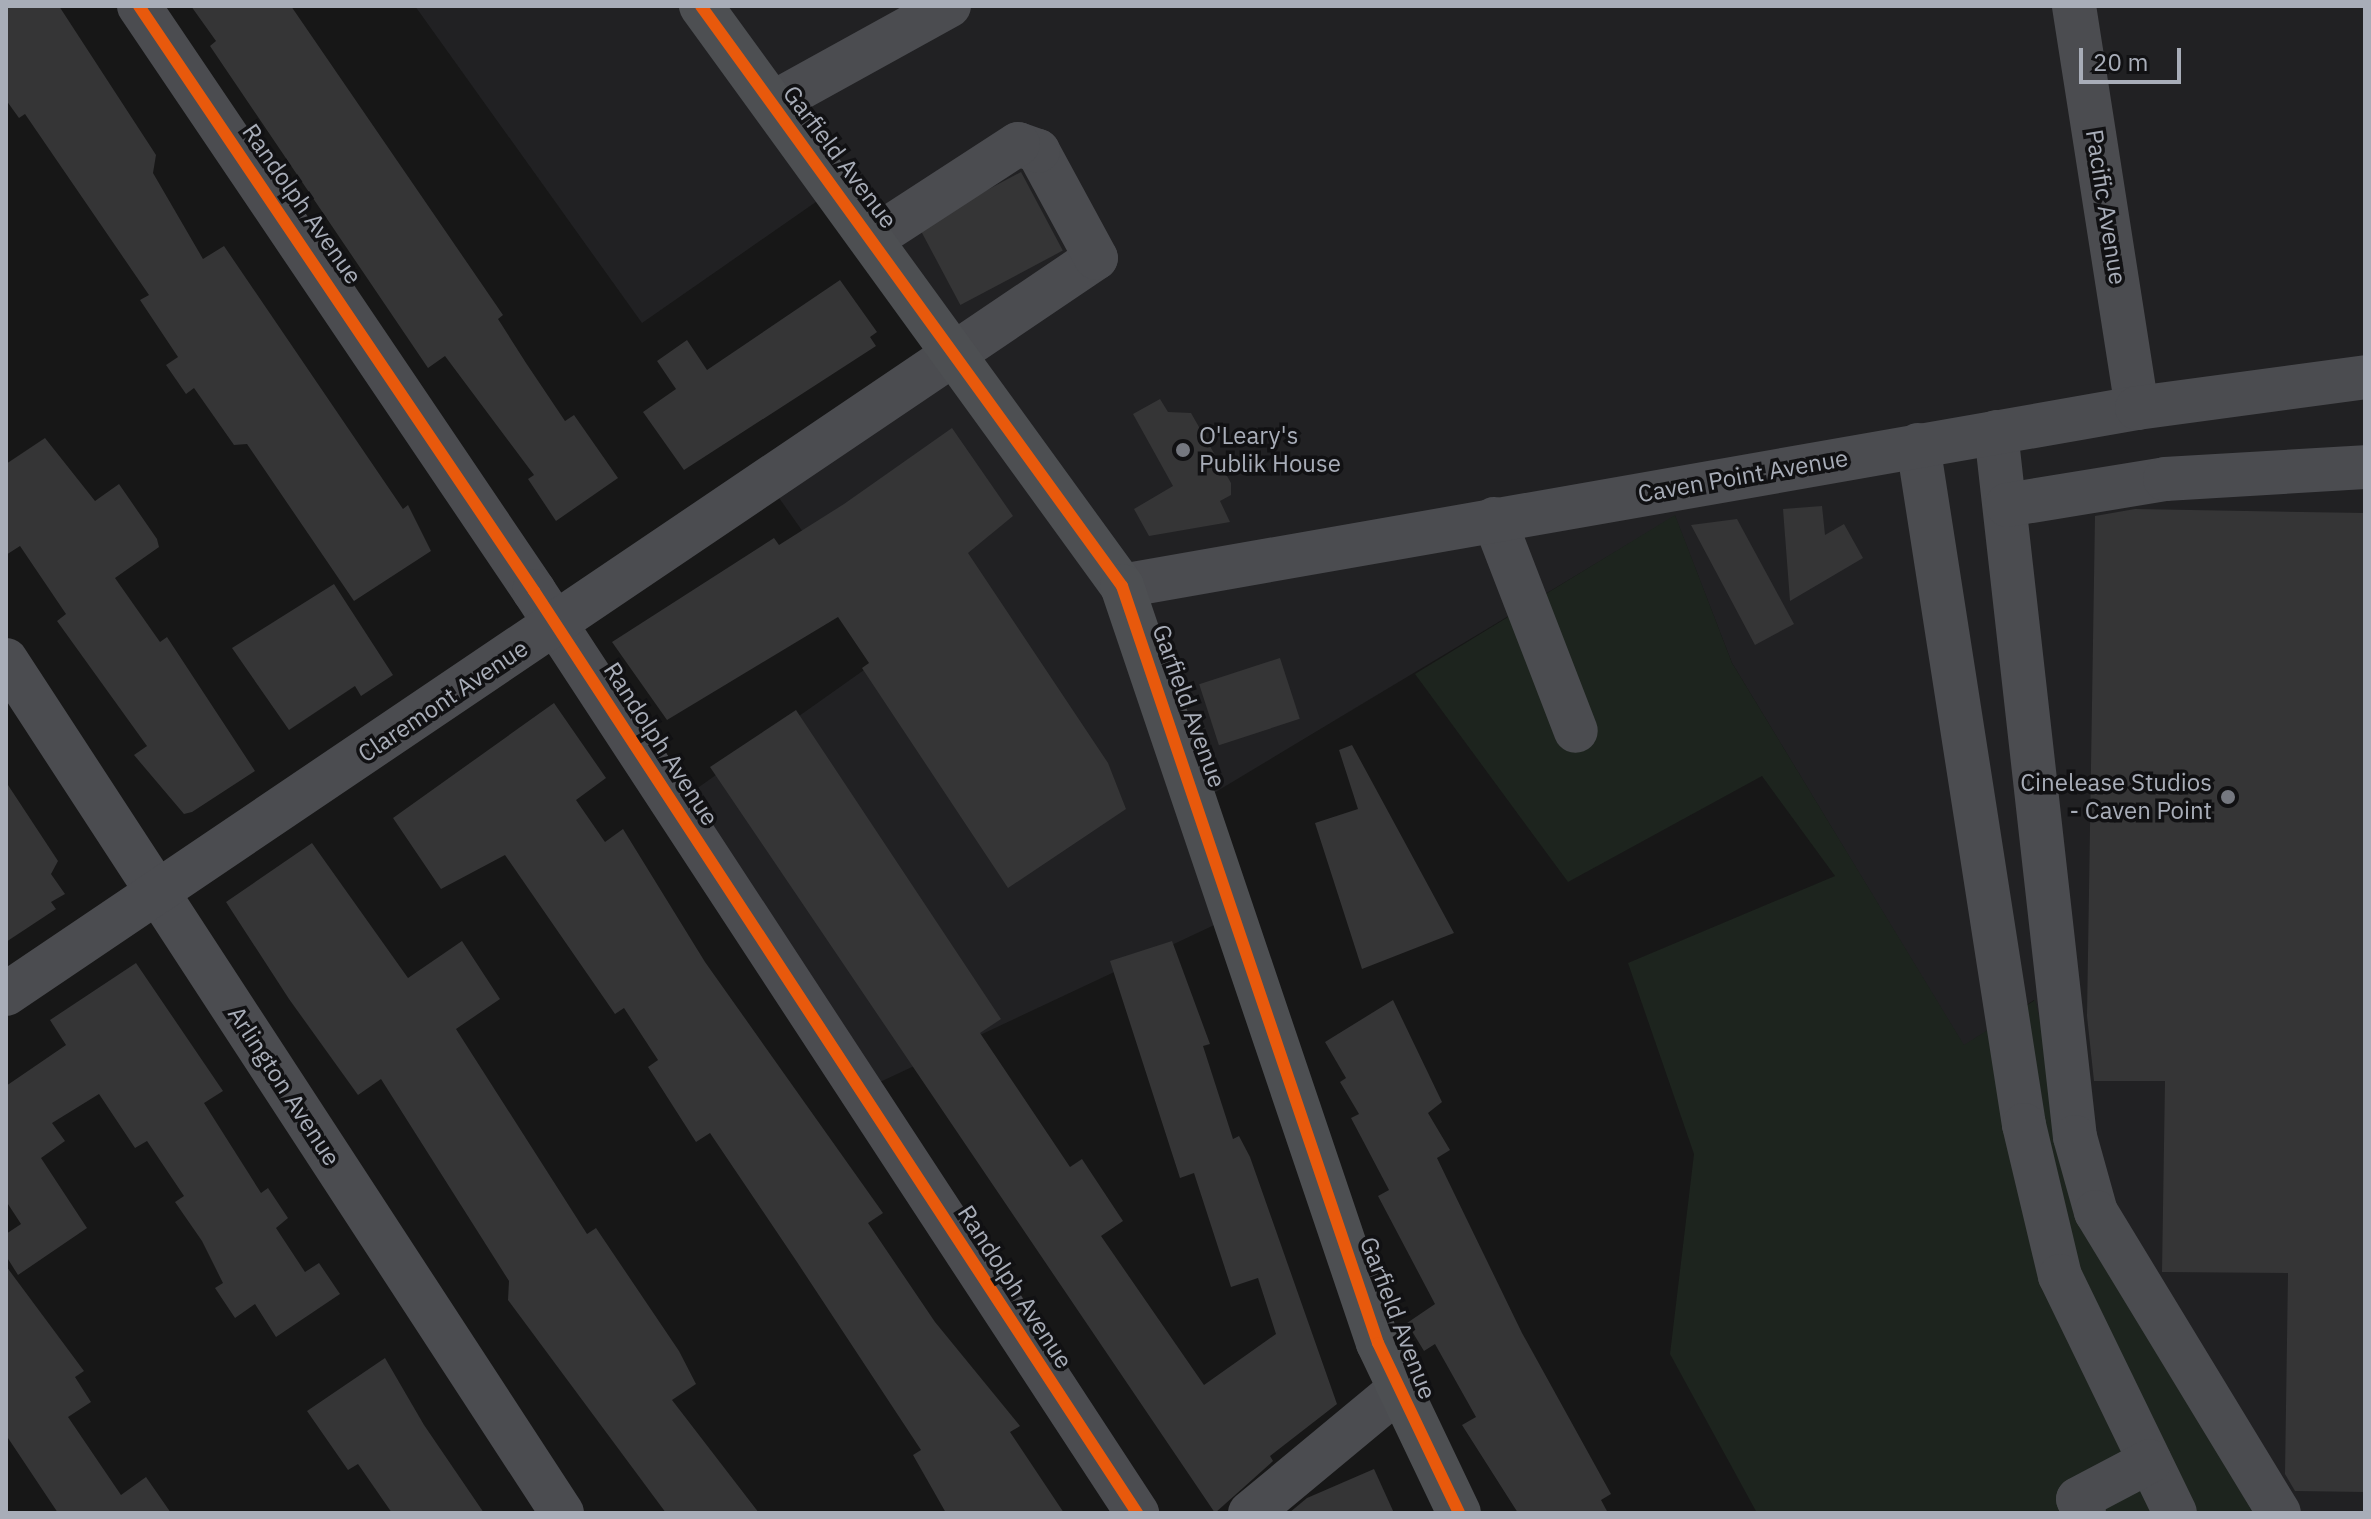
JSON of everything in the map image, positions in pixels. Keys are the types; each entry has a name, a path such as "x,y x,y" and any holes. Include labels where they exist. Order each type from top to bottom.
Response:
{"main road":[{"name":"Garfield Avenue","path":"701,6 961,356 1122,586 1398,1390 1459,1513"}],"street":[{"name":"Randolph Avenue","path":"139,6 556,624 1137,1513"},
{"path":"773,103 949,6"},
{"name":"Pacific Avenue","path":"2074,6 2137,408"},
{"name":"Claremont Avenue","path":"6,994 961,356 1096,258 1038,151 1018,144 992,157 873,238"},
{"name":"Caven Point Avenue","path":"1122,586 2137,408 2365,377"},
{"path":"1996,432 2007,505 2022,689 2079,1152 2096,1212 2279,1513"},
{"path":"1918,445 2024,1125 2060,1276 2175,1513"},
{"path":"2007,505 2165,479 2365,467"},
{"path":"1494,519 1576,731"},
{"name":"Arlington Avenue","path":"6,660 562,1513"},
{"path":"1250,1513 1398,1390"},
{"path":"2084,1513 2078,1499 2150,1461"}],"shaded area":[{"path":"415,6 2365,6 2365,1513 2253,1513 2092,1229 2034,1000 1964,1046 1732,663 1675,516 1204,799 1242,912 863,1090 675,804 888,653 777,495 976,358 836,188 642,323"},
{"path":"1675,515 1732,663 1964,1045 2035,1000 2092,1229 2253,1513 1757,1513 1670,1354 1694,1154 1628,963 1835,876 1762,776 1568,882 1415,674"}],"building":[{"path":"6,6 59,6 156,155 153,173 203,259 224,246 403,509 408,505 431,551 354,601 247,444 234,445 194,388 186,394 166,365 178,357 140,300 149,295 25,114 19,118 6,100"},
{"path":"191,6 291,6 503,315 498,319 565,421 574,415 618,478 556,521 528,479 534,475 445,356 428,368 210,46 216,41"},
{"path":"1021,172 1063,251 960,305 919,226"},
{"path":"840,280 877,332 870,337 876,346 684,470 643,412 676,389 657,361 687,340 707,370"},
{"name":"O'Leary's Publik House","path":"1160,399 1168,412 1191,413 1231,483 1231,495 1220,501 1230,522 1149,536 1134,509 1173,486 1133,414"},
{"path":"952,428 1013,516 968,553 1108,763 1126,809 1008,888 862,668 869,663 838,617 667,720 612,642 774,538 779,545 844,504"},
{"path":"45,438 95,501 119,484 157,539 159,547 115,578 160,642 167,637 255,771 192,812 184,814 134,755 147,746 57,621 66,614 20,546 6,555 6,464"},
{"path":"1822,506 1825,535 1844,524 1863,558 1790,601 1783,509"},
{"name":"Cinelease Studios - Caven Point","path":"2135,509 2365,513 2365,1492 2295,1491 2285,1474 2288,1273 2162,1272 2165,1081 2094,1081 2087,1016 2095,516"},
{"path":"1737,519 1794,624 1755,645 1691,525"},
{"path":"334,584 393,675 361,696 355,686 289,730 232,648"},
{"path":"1280,658 1300,719 1219,745 1199,684"},
{"path":"554,703 606,778 576,800 605,842 623,829 705,962 883,1213 868,1223 935,1322 1020,1426 1010,1432 1064,1513 946,1513 913,1455 921,1450 797,1262 710,1133 696,1142 648,1067 658,1060 624,1008 615,1014 505,855 441,889 393,818"},
{"path":"796,710 1001,1019 980,1033 1070,1167 1082,1159 1123,1221 1101,1236 1204,1385 1276,1334 1258,1278 1231,1287 1194,1173 1180,1178 1110,961 1172,941 1210,1044 1203,1046 1233,1139 1239,1136 1250,1157 1337,1404 1270,1456 1273,1461 1215,1513 710,767"},
{"path":"1352,745 1454,933 1362,969 1315,823 1358,809 1339,750"},
{"path":"6,782 58,861 51,874 65,894 51,902 56,909 6,942"},
{"path":"312,843 408,978 462,941 500,999 456,1029 587,1234 596,1228 679,1351 696,1384 672,1400 759,1513 666,1513 508,1300 509,1281 381,1079 358,1095 289,999 226,902"},
{"path":"136,963 223,1091 204,1103 261,1193 268,1188 288,1218 276,1228 305,1272 319,1263 340,1294 276,1337 255,1304 235,1318 215,1288 223,1283 202,1241 175,1202 184,1196 147,1141 135,1148 99,1094 52,1123 65,1141 41,1158 87,1228 18,1275 6,1256 6,1234 21,1224 6,1201 6,1086 66,1045 50,1020"},
{"path":"1393,1000 1442,1102 1428,1113 1450,1150 1437,1158 1522,1333 1611,1494 1601,1500 1608,1513 1518,1513 1462,1425 1476,1417 1435,1344 1424,1351 1407,1323 1435,1304 1378,1196 1389,1190 1351,1118 1359,1114 1340,1082 1346,1078 1325,1042"},
{"path":"6,1266 84,1371 75,1377 91,1402 68,1417 121,1495 146,1477 171,1513 58,1513 6,1435"},
{"path":"385,1358 424,1425 484,1513 392,1513 358,1464 348,1470 307,1411"},
{"path":"1374,1469 1394,1513 1289,1513 1307,1498"}],"cycle path":[{"path":"139,6 534,591 1137,1513"},
{"path":"701,6 1122,586 1378,1343 1459,1513"}],"place":[{"name":"O'Leary's Publik House","path":"1183,450"},
{"name":"Cinelease Studios - Caven Point","path":"2228,797"}]}
